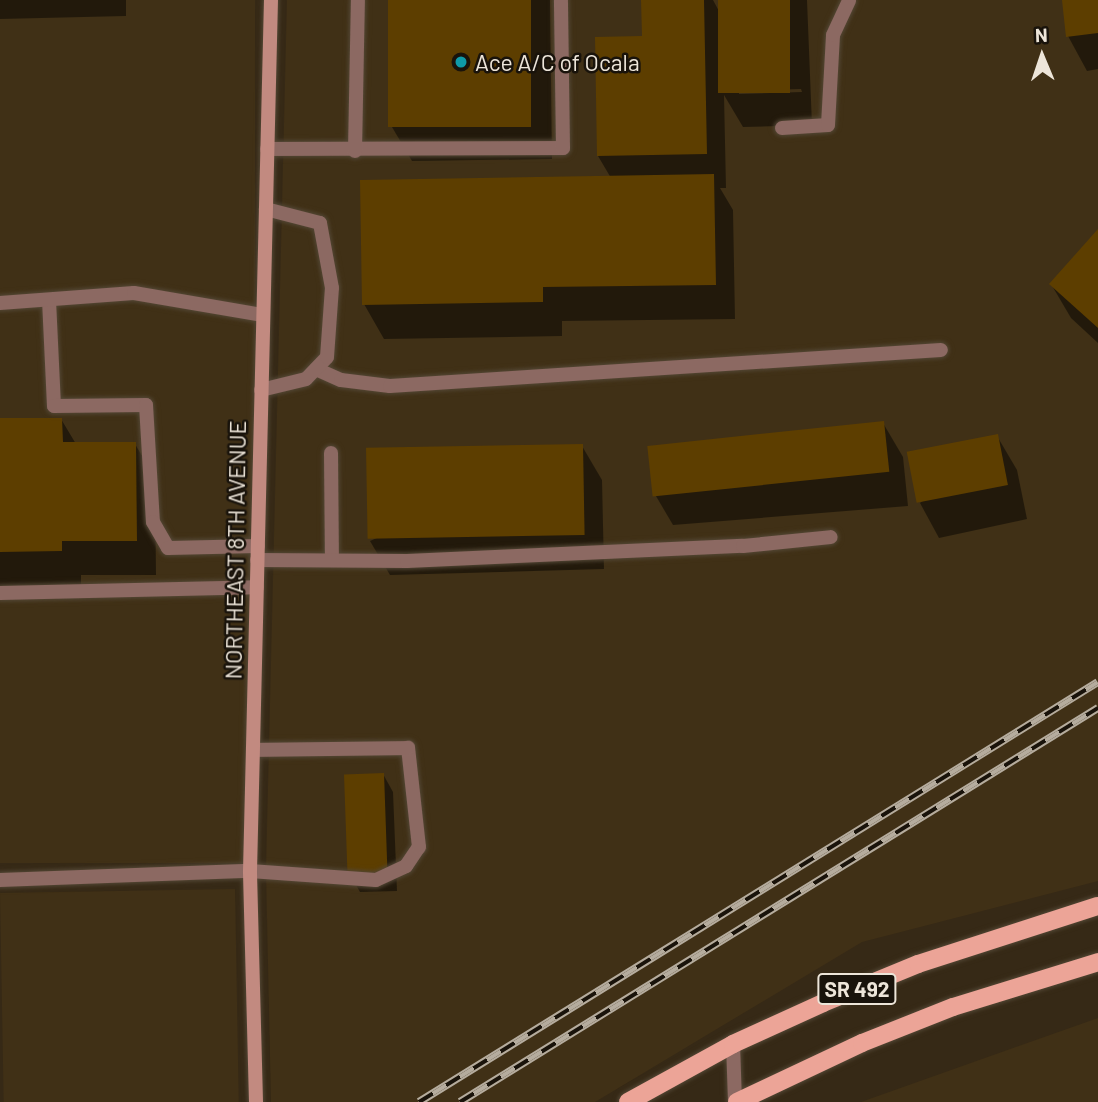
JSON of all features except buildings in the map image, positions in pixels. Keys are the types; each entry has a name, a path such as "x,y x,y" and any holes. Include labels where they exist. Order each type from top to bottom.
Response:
{"main road":[{"name":"NORTHEAST 8TH AVENUE","path":"256,1102 250,870 271,0"},
{"name":"SR 492","path":"628,1102 733,1044 918,964 1098,906"},
{"name":"SR 492","path":"736,1102 862,1043 953,1007 1098,962"}],"street":[{"path":"355,151 358,0"},
{"path":"267,149 355,151 563,148 561,0"},
{"path":"782,128 828,125 834,35 849,0"},
{"path":"261,390 306,379 327,357 332,289 320,223 266,209"},
{"path":"0,303 134,293 264,315"},
{"path":"49,300 54,406 146,405 153,522 168,548 332,559 421,561 743,547 831,537"},
{"path":"316,369 341,380 390,386 941,350"},
{"path":"331,453 332,559"},
{"path":"0,593 257,587"},
{"path":"0,880 250,870 376,880 406,866 419,847 408,748 253,750"},
{"path":"733,1044 736,1102"}],"shaded area":[{"path":"0,0 255,0 255,863 0,863"},
{"path":"287,0 1098,0 1098,881 862,942 595,1102 271,1102 266,870"},
{"path":"235,889 239,1102 4,1102 0,893"},
{"path":"1098,1018 1098,1102 861,1102"}],"railway":[{"path":"419,1102 1098,682"},
{"path":"460,1102 1098,708"}],"place":[{"name":"Ace A/C of Ocala","path":"461,62"}]}
